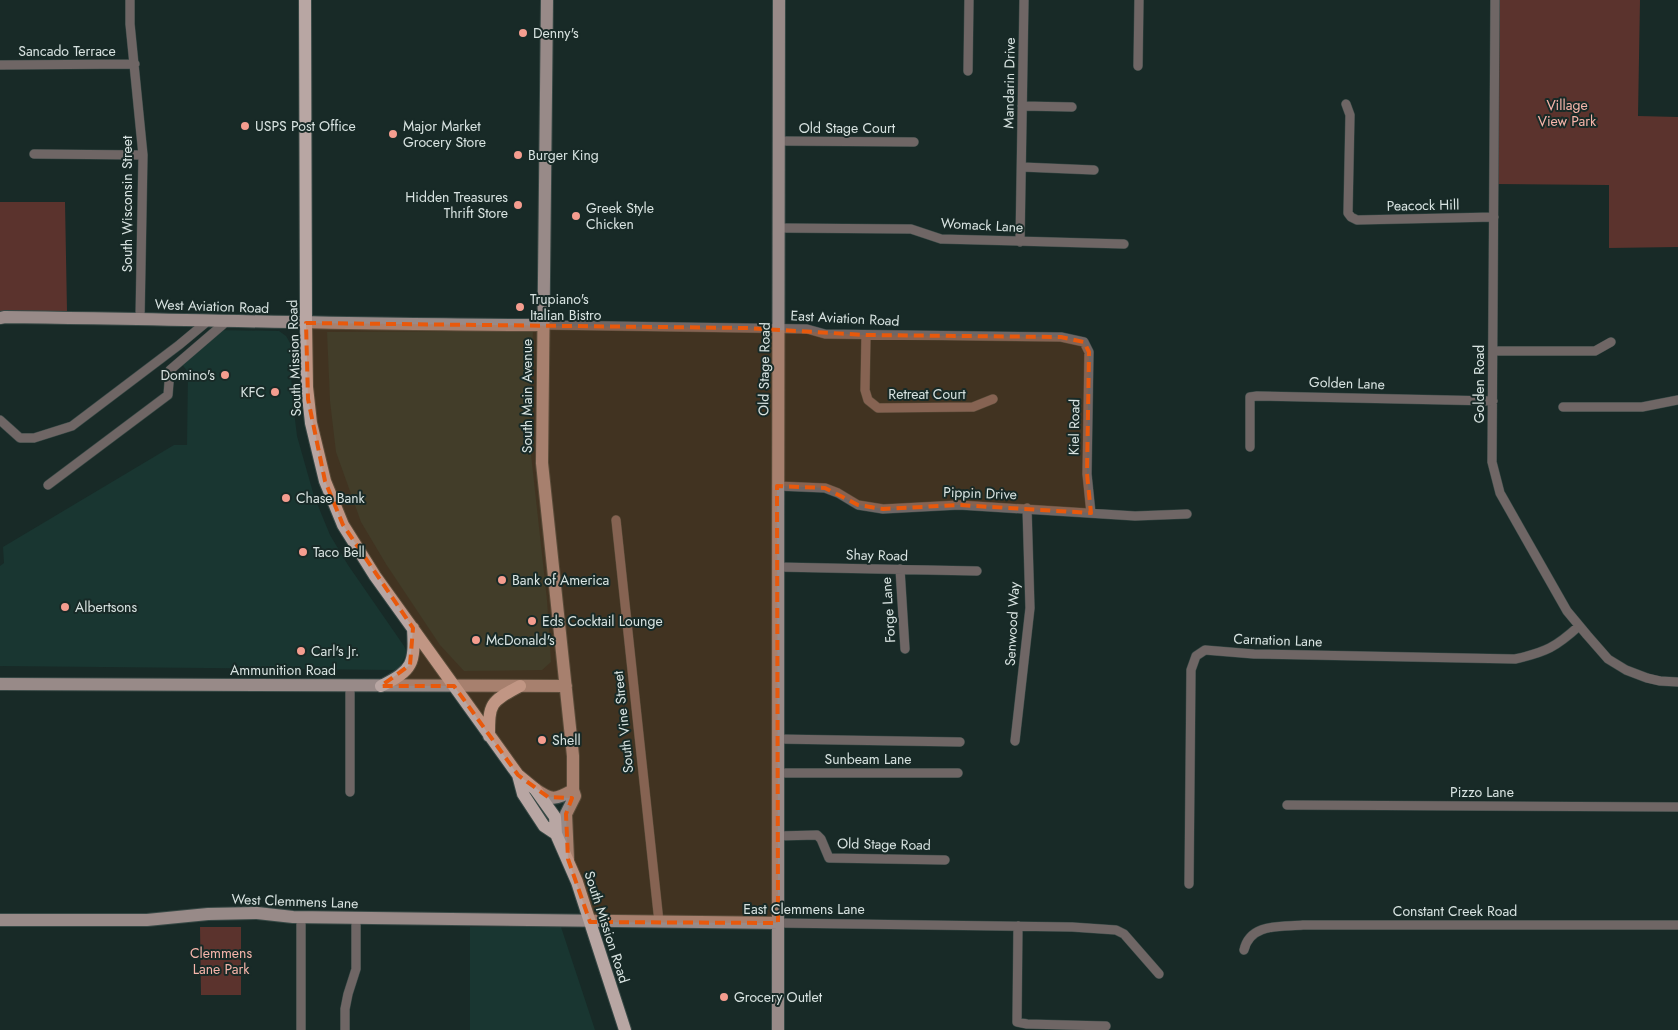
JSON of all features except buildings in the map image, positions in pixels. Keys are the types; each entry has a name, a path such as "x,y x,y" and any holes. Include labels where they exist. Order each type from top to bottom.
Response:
{"main road":[{"name":"South Mission Road","path":"306,0 306,323 308,399 325,482 343,524 375,576 518,775 535,788 555,818 556,834 568,859 625,1030"},
{"path":"380,686 396,678 407,670 410,665 414,647 413,628"},
{"path":"489,736 491,706 496,700 520,686"},
{"name":"South Mission Road","path":"518,775 523,794 544,826 556,834"}],"street":[{"name":"South Wisconsin Street","path":"130,0 130,24 143,155 140,319"},
{"name":"South Main Avenue","path":"547,0 542,463 573,756 573,790 575,796 566,814 568,859"},
{"name":"Old Stage Road","path":"778,1030 777,486 779,0"},
{"path":"968,71 969,0"},
{"name":"Mandarin Drive","path":"1020,242 1024,0"},
{"path":"1138,0 1138,66"},
{"name":"Golden Road","path":"1495,0 1492,462 1500,493 1567,611 1608,659 1647,678 1678,682"},
{"name":"Sancado Terrace","path":"0,66 134,64"},
{"name":"Peacock Hill","path":"1346,104 1350,115 1348,213 1353,219 1494,217"},
{"path":"1022,106 1072,107"},
{"name":"Old Stage Court","path":"779,141 914,142"},
{"path":"34,154 143,155"},
{"path":"1022,167 1094,170"},
{"name":"Womack Lane","path":"779,228 911,229 941,239 1124,244"},
{"name":"West Aviation Road","path":"0,318 543,325"},
{"path":"0,420 20,438 34,438 72,426 209,320"},
{"path":"48,485 168,395 170,370 227,321"},
{"name":"East Aviation Road","path":"543,325 779,328 807,329 825,334 1061,337 1084,342"},
{"name":"Retreat Court","path":"866,335 865,390 868,400 878,408 973,407 993,398"},
{"name":"Kiel Road","path":"1084,342 1089,352 1086,474 1091,513"},
{"path":"1493,351 1595,351 1612,342"},
{"name":"Golden Lane","path":"1250,447 1250,397 1493,401"},
{"path":"1563,407 1642,407 1678,400"},
{"name":"Pippin Drive","path":"777,486 825,488 838,493 858,505 884,509 959,505 1135,516 1187,514"},
{"name":"Senwood Way","path":"1015,741 1030,608 1027,508"},
{"name":"South Vine Street","path":"616,520 659,922"},
{"name":"Shay Road","path":"777,567 977,571"},
{"name":"Forge Lane","path":"900,569 905,649"},
{"name":"Carnation Lane","path":"1189,884 1191,670 1196,656 1205,650 1261,654 1515,659 1541,653 1562,641 1579,626"},
{"name":"Ammunition Road","path":"0,684 566,686"},
{"path":"350,686 350,792"},
{"path":"777,739 960,742"},
{"name":"Sunbeam Lane","path":"777,773 958,773"},
{"path":"535,788 542,794 553,798 560,798 573,790"},
{"name":"Pizzo Lane","path":"1287,805 1678,807"},
{"name":"Old Stage Road","path":"777,836 817,835 821,839 829,858 945,860"},
{"name":"West Clemmens Lane","path":"0,920 147,920 208,914 257,913 301,918 590,922"},
{"path":"301,918 301,1030"},
{"path":"345,1030 345,1009 356,969 356,918"},
{"name":"East Clemmens Lane","path":"590,922 1018,926"},
{"name":"Constant Creek Road","path":"1244,950 1249,937 1260,930 1303,925 1678,925"},
{"path":"1106,1026 1026,1024 1018,1022 1018,926 1116,930 1124,934 1159,974"}],"highlighted area":[{"path":"306,323 746,328 866,335 1061,337 1084,342 1089,352 1087,474 1091,513 959,505 883,509 858,505 825,488 777,486 778,923 590,922 568,859 566,814 572,798 548,797 518,775 454,686 381,686 410,665 413,628 343,525 325,481 308,399"}],"shaded area":[{"path":"213,330 279,331 286,336 290,343 292,395 297,436 314,496 330,535 348,565 404,646 407,653 399,668 394,670 0,666 0,566 4,563 3,547 174,445 187,445 188,372 177,358"},
{"path":"533,331 529,436 547,600 551,662 542,670 464,671 440,645 386,564 361,522 336,452 330,401 327,332"},
{"path":"470,927 561,927 595,1030 470,1030"}],"green space":[{"name":"Village View Park","path":"1496,0 1640,0 1638,116 1678,117 1678,247 1609,248 1609,185 1494,184"},
{"path":"0,202 65,202 67,311 0,311"},
{"name":"Clemmens Lane Park","path":"200,927 241,927 241,995 201,995"}],"place":[{"name":"Denny's","path":"523,33"},
{"name":"USPS Post Office","path":"245,126"},
{"name":"Major Market Grocery Store","path":"393,134"},
{"name":"Burger King","path":"518,155"},
{"name":"Hidden Treasures Thrift Store","path":"518,205"},
{"name":"Greek Style Chicken","path":"576,216"},
{"name":"Trupiano's Italian Bistro","path":"520,307"},
{"name":"Domino's","path":"225,375"},
{"name":"KFC","path":"275,392"},
{"name":"Chase Bank","path":"286,498"},
{"name":"Taco Bell","path":"303,552"},
{"name":"Bank of America","path":"502,580"},
{"name":"Albertsons","path":"65,607"},
{"name":"Eds Cocktail Lounge","path":"532,621"},
{"name":"McDonald's","path":"476,640"},
{"name":"Carl's Jr.","path":"301,651"},
{"name":"Shell","path":"542,740"},
{"name":"Grocery Outlet","path":"724,997"}]}
